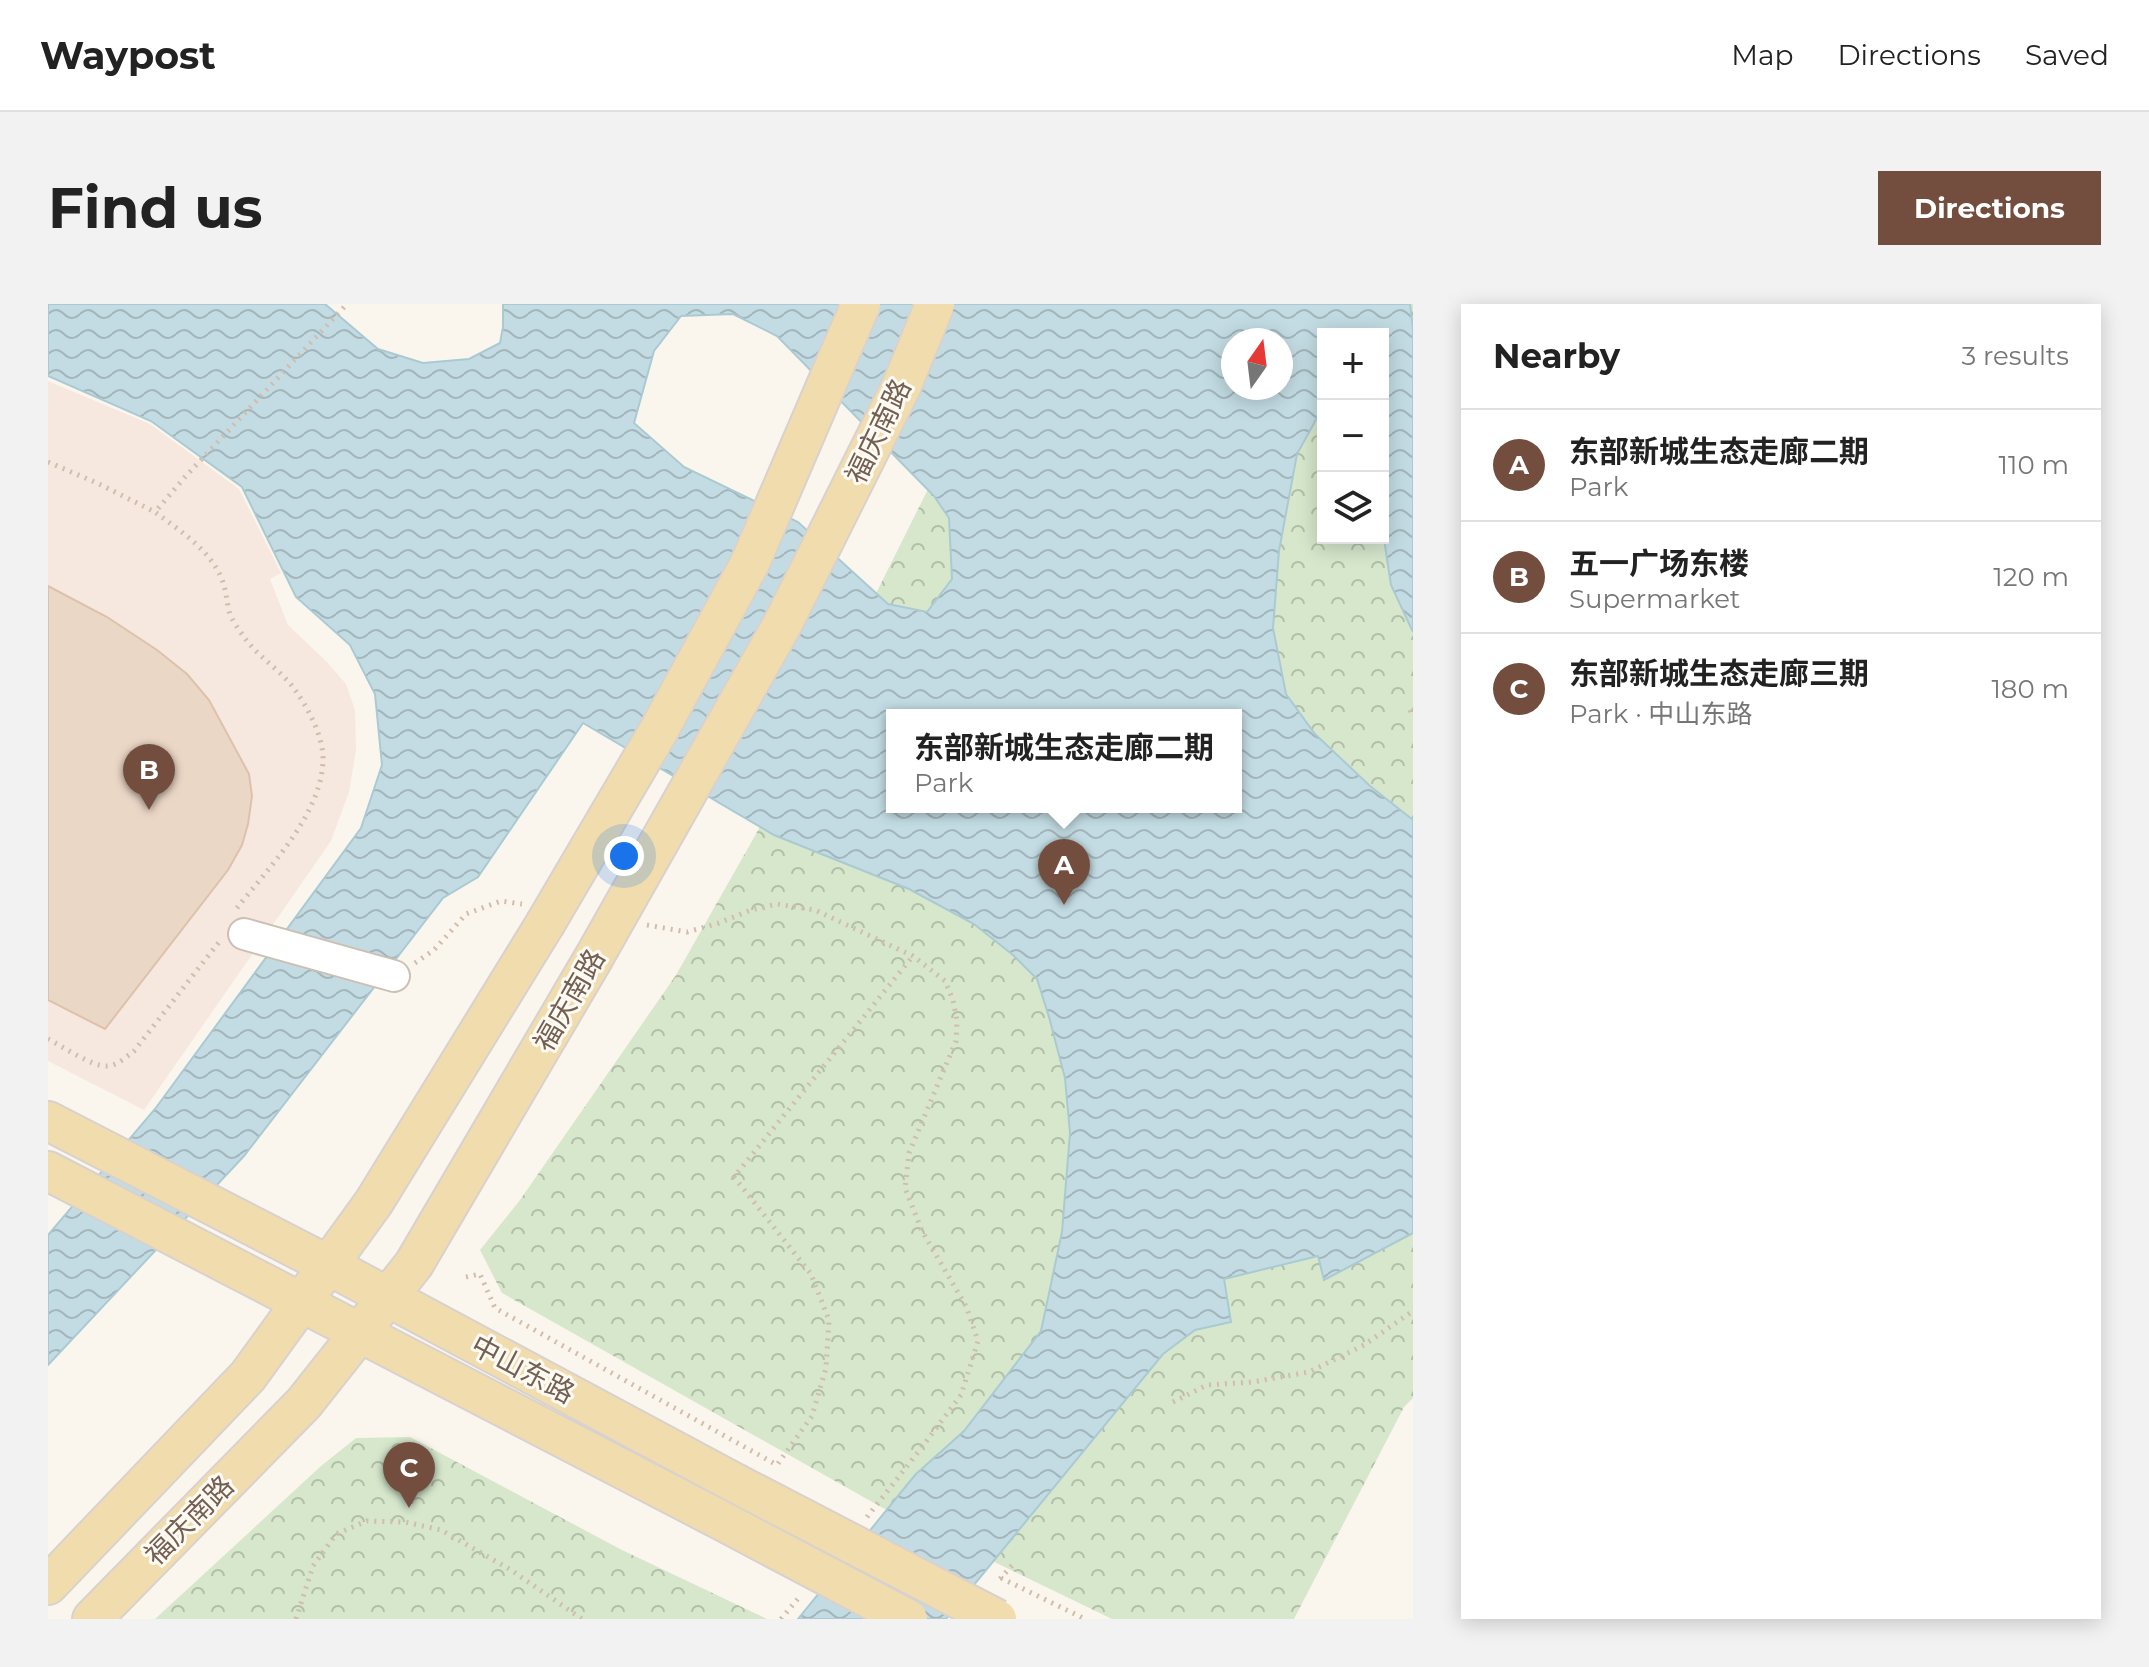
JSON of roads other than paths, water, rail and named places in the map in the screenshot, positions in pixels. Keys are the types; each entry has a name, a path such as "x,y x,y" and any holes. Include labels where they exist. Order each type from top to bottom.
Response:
{"main road":[{"name":"福庆南路","path":"48,1585 248,1376 374,1202 538,915 659,730 750,563 861,304"},
{"name":"福庆南路","path":"92,1619 304,1403 421,1254 782,625 902,385 935,304"},
{"name":"中山东路","path":"48,1121 328,1265 997,1619"},
{"name":"中山东路","path":"63,1179 908,1619"}],"street":[{"path":"237,930 394,976"}],"water":[{"path":"48,304 325,304 378,349 423,363 469,359 500,343 503,304 1410,304 1413,329 1413,632 1391,585 1385,544 1389,544 1389,328 1317,328 1317,418 1297,454 1279,551 1273,628 1286,694 1315,734 1370,786 1413,820 1413,1233 1324,1280 1318,1256 1224,1279 1231,1322 1195,1330 1163,1354 946,1619 798,1619 915,1475 964,1431 1041,1331 1062,1232 1070,1133 1065,1078 1037,979 974,924 909,889 774,835 583,723 478,877 443,898 244,1156 48,1365 48,1235 155,1109 361,828 382,765 375,694 350,645 296,597 242,487 151,421 48,376","holes":["733,314 777,336 934,496 949,518 952,579 927,612 888,604 798,522 684,467 634,423 654,351 681,316"]}],"place":[{"name":"五一广场东楼","path":"149,810"},
{"name":"东部新城生态走廊二期","path":"1064,905"},
{"name":"东部新城生态走廊三期","path":"409,1508"}]}
